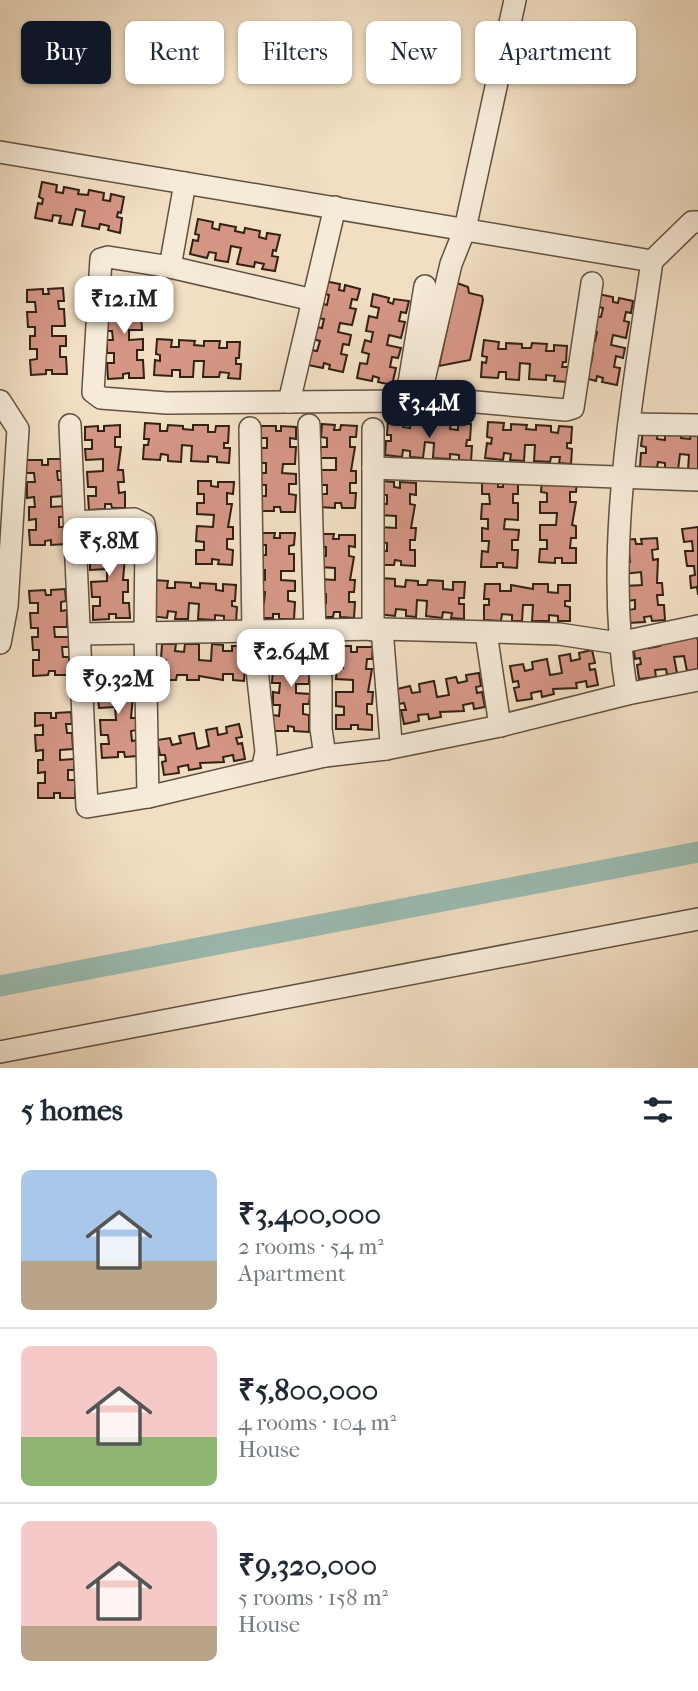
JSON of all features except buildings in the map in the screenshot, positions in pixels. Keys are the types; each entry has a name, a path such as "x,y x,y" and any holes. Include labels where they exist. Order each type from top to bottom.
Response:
{"street":[{"path":"515,0 465,229 451,264 420,397 566,410 573,408 592,284"},
{"path":"0,152 652,261"},
{"path":"170,267 185,183"},
{"path":"289,402 335,207"},
{"path":"627,694 618,643 622,478 652,261 692,222 698,222"},
{"path":"313,300 170,267 108,257 101,259 93,392 101,398 167,403 406,401 425,286"},
{"path":"0,401 18,429 7,606 0,643"},
{"path":"629,424 698,425"},
{"path":"70,425 87,807 148,797 325,756 386,749 500,726 627,694 698,680"},
{"path":"309,425 315,632 321,680 321,729 325,756"},
{"path":"250,428 253,633 266,752 262,770"},
{"path":"373,429 378,630 392,729 391,742 386,749"},
{"path":"373,468 698,480"},
{"path":"75,522 134,519 144,524 148,797"},
{"path":"80,634 378,630 559,634 618,643 698,626"},
{"path":"486,633 500,726"},
{"path":"0,1052 698,919"}],"waterway":[{"path":"0,986 698,852"}]}
